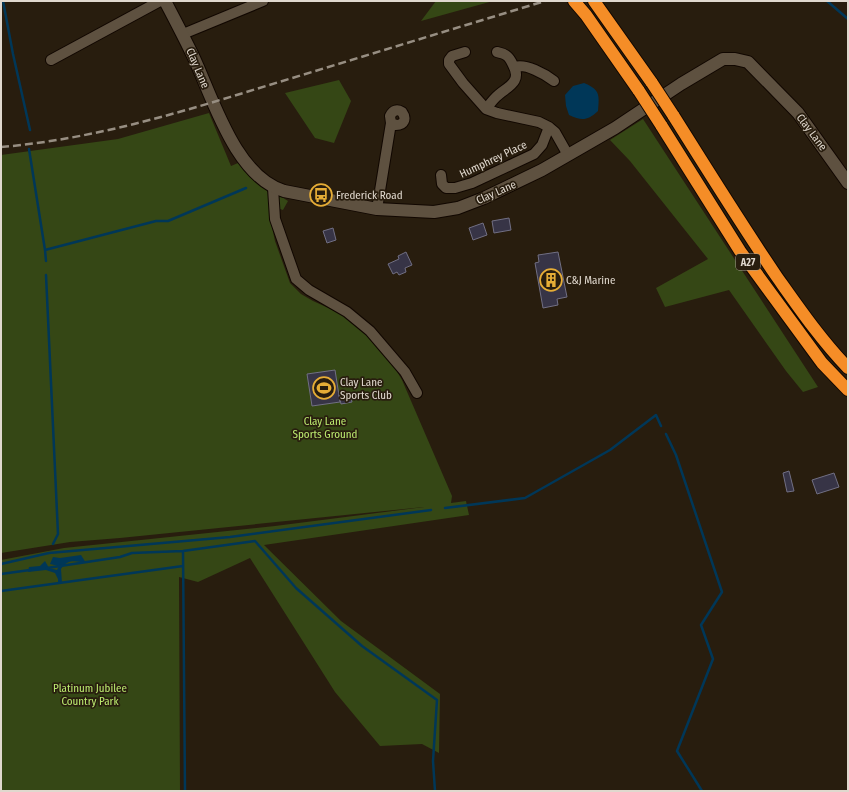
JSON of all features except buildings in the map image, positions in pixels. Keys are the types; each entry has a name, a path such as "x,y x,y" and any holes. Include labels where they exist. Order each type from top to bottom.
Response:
{"highway":[{"name":"A27","path":"574,1 586,15 639,91 740,251 822,363 848,390"},
{"name":"A27","path":"596,3 652,83 754,243 793,300 848,368"}],"street":[{"path":"51,60 160,1"},
{"name":"Clay Lane","path":"165,1 195,59 221,121 236,148 254,171 273,188 377,209 434,212 458,208 484,198 542,170 615,128 681,84 723,59 735,59 748,62 798,113 848,183"},
{"path":"182,34 263,1"},
{"path":"465,52 452,56 449,60 449,64 463,83 486,109 497,113 533,120 549,127 555,132 568,155"},
{"path":"486,109 497,96 513,84 516,76 514,67 508,56 497,52"},
{"path":"514,67 519,65 543,74 554,81"},
{"path":"377,209 391,123"},
{"name":"Humphrey Place","path":"441,175 442,184 446,188 455,188 472,183 534,154 542,145 549,127"},
{"path":"273,188 275,219 296,279 306,288 347,312 370,331 405,372 417,393"}],"green space":[{"path":"436,1 493,1 421,21"},
{"path":"339,80 351,101 334,143 315,138 285,93"},
{"path":"209,113 231,166 238,163 251,178 288,201 283,210 271,206 270,218 275,241 290,283 301,294 344,315 370,335 392,363 402,380 452,496 451,503 466,501 469,515 264,545 341,621 440,694 439,753 422,744 380,746 335,692 250,558 198,582 179,577 180,791 1,791 1,560 64,548 275,526 424,507 70,542 1,553 1,155 118,139"},
{"path":"643,119 818,387 803,392 786,371 729,290 665,307 656,288 708,259 630,161 610,140"}],"water":[{"path":"584,83 594,88 598,94 599,101 598,111 591,117 581,119 569,115 565,95 573,86"},
{"path":"81,555 86,563 75,561 69,562 61,569 62,583 58,583 55,573 46,570 28,572 29,567 40,566 45,561 49,568 57,570 59,566 50,564 53,557 60,558"}],"waterway":[{"path":"3,1 30,130"},
{"path":"827,1 848,19"},
{"path":"29,149 46,261"},
{"path":"45,250 156,221 168,221 246,188"},
{"path":"46,275 58,534 53,544"},
{"path":"445,508 525,498 610,450 656,415 661,426"},
{"path":"666,434 676,455 722,592 701,625 713,659 677,751 702,791"},
{"path":"1,564 49,553 230,537 431,510"},
{"path":"47,568 120,557 132,553 183,551 255,541 296,588 362,646 437,700 433,761 435,791"},
{"path":"183,551 185,791"},
{"path":"1,591 183,566"},
{"path":"1,574 30,570"}],"railway":[{"path":"1,147 72,137 176,113 545,1"}],"place":[{"name":"Frederick Road","path":"321,195"},
{"name":"C&J Marine","path":"551,280"},
{"name":"Clay Lane Sports Club","path":"324,388"}],"park label":[{"name":"Clay Lane Sports Ground","path":"325,427"},
{"name":"Platinum Jubilee Country Park","path":"90,694"}]}
